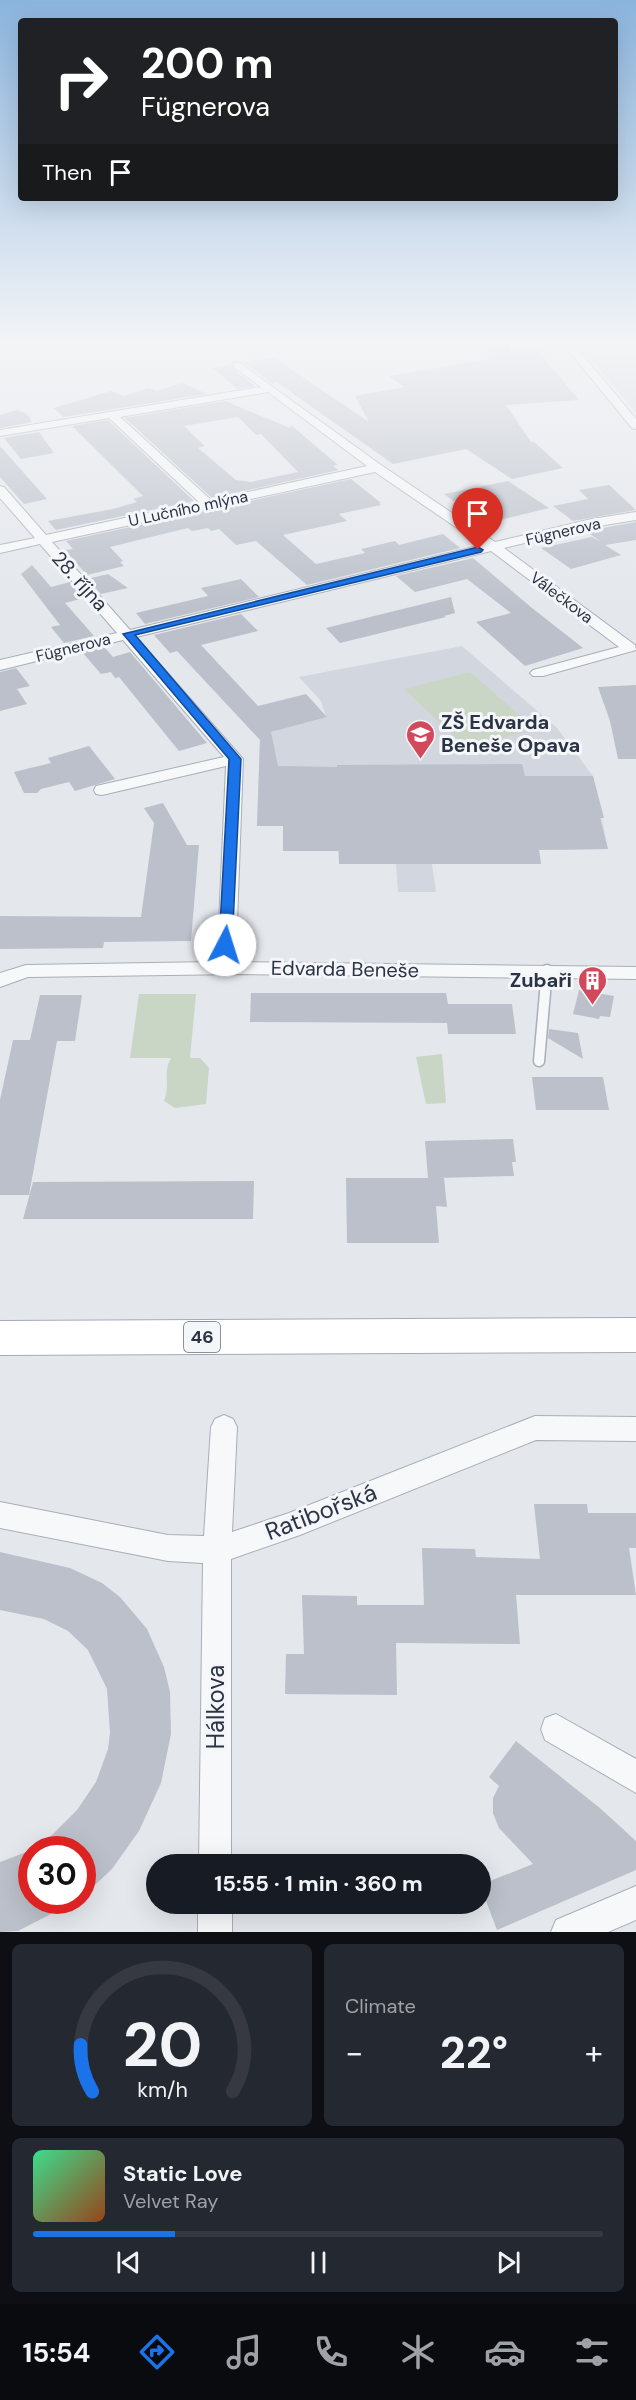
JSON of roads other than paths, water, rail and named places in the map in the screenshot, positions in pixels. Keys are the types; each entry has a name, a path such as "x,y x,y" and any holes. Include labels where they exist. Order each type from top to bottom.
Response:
{"main road":[{"name":"46","path":"0,1338 636,1335"}],"street":[{"path":"0,433 19,430"},
{"path":"128,430 208,504"},
{"name":"Válečkova","path":"325,430 633,648"},
{"name":"U Lučního mlýna","path":"0,549 377,468"},
{"name":"28. října","path":"0,490 235,759"},
{"name":"Fügnerova","path":"0,665 592,523 636,516"},
{"name":"Válečkova","path":"538,673 633,648"},
{"path":"102,790 235,759 228,923 223,968"},
{"name":"Edvarda Beneše","path":"0,980 26,971 223,968 547,970 636,973"},
{"name":"Hálkova","path":"215,1854 217,1550 224,1427"},
{"name":"Ratibořská","path":"1,1517 168,1548 217,1550 290,1526 535,1428 636,1429"},
{"path":"556,1729 636,1778"},
{"path":"568,1932 636,1903"},
{"path":"215,1914 215,1932"}],"lane":[{"path":"539,1061 547,970"}],"place":[{"name":"ZŠ Edvarda Beneše Opava","path":"420,760"},
{"name":"Zubaři","path":"593,1006"}]}
